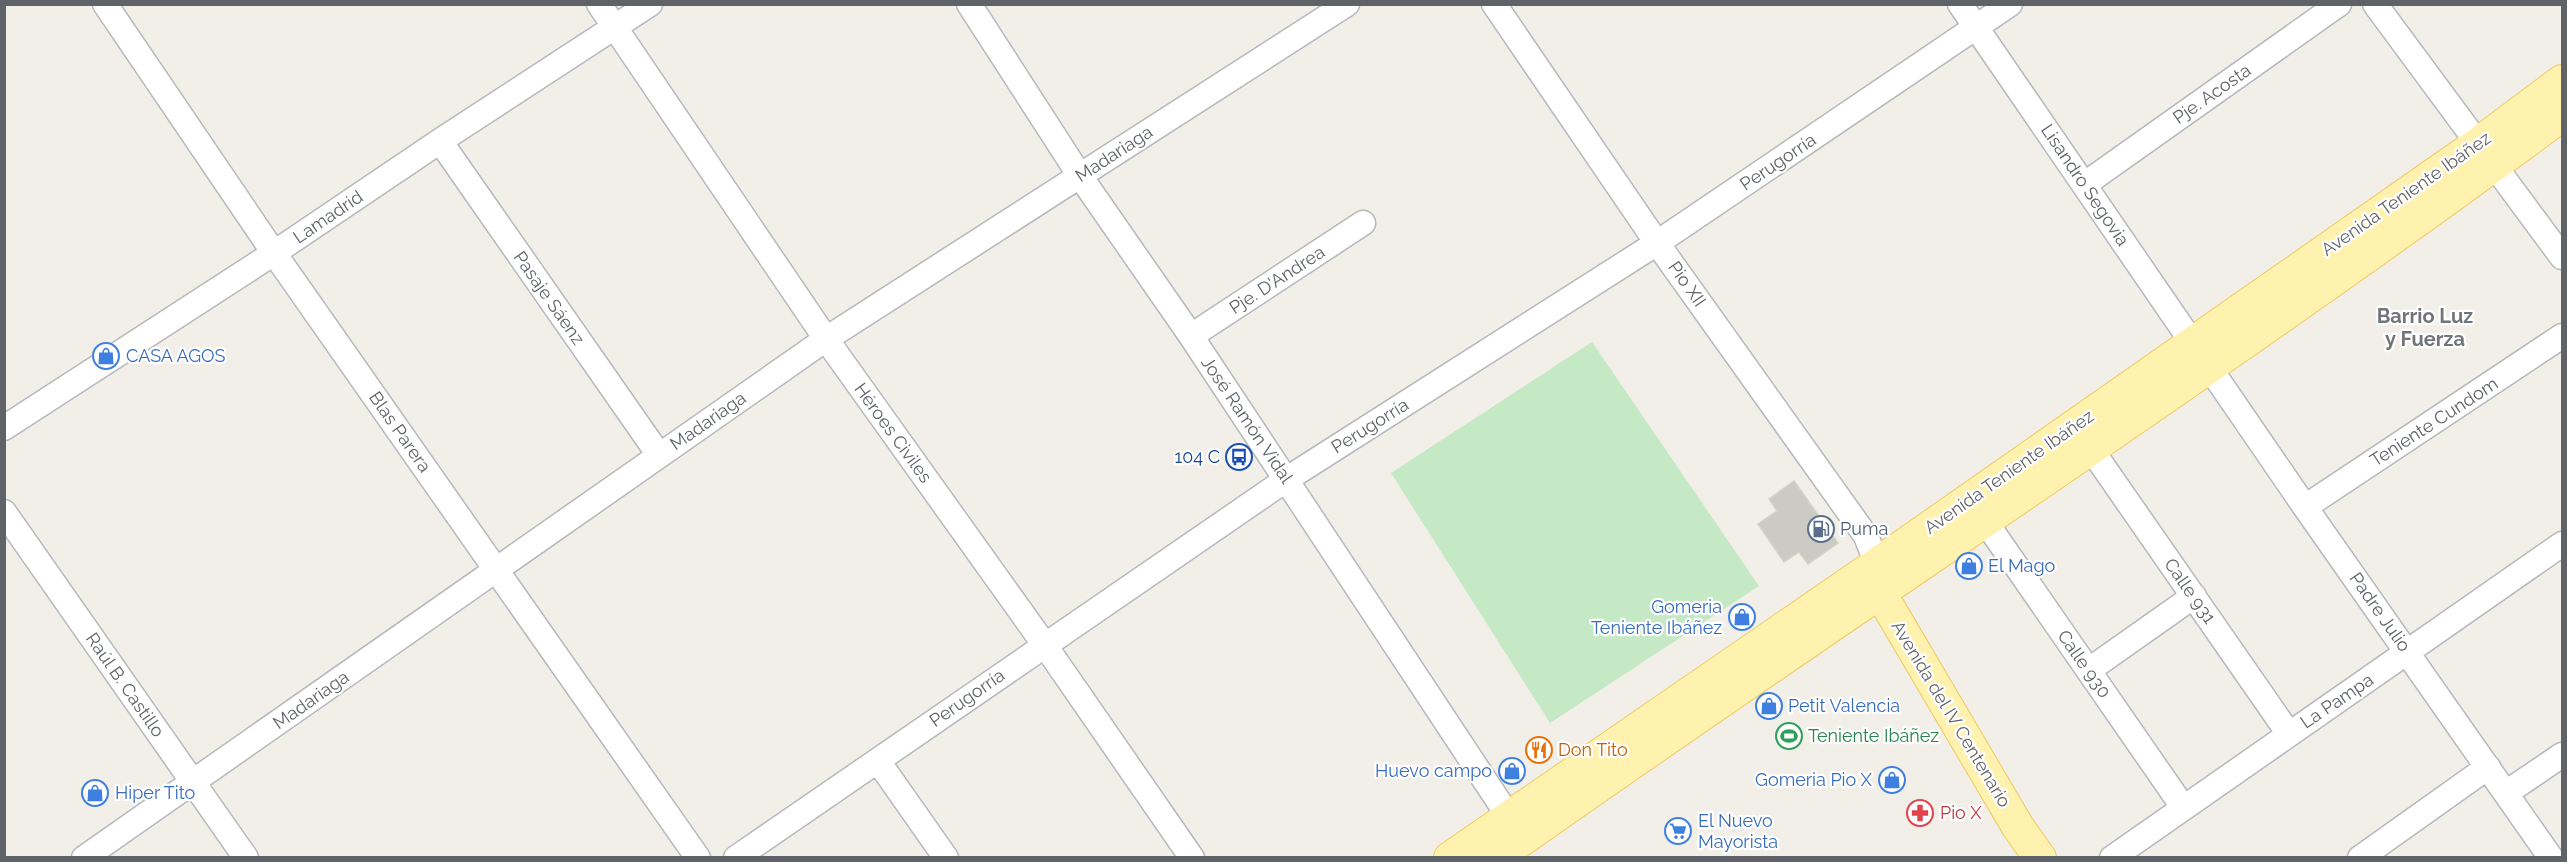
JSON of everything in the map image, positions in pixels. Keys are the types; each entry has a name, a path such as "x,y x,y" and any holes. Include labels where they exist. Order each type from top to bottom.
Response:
{"main road":[{"name":"Avenida Teniente Ibáñez","path":"2487,154 2562,81"},
{"name":"Avenida Teniente Ibáñez","path":"1450,858 1515,827 2201,355 2487,154 2562,115"},
{"name":"Avenida Teniente Ibáñez","path":"1867,585 1985,521 2091,450 2201,355"},
{"name":"Avenida del IV Centenario","path":"1867,585 1985,813 2014,858"},
{"name":"Avenida del IV Centenario","path":"1867,585 2040,858"},
{"name":"Avenida Teniente Ibáñez","path":"1496,858 1515,827"}],"street":[{"name":"Blas Parera","path":"105,4 274,254 698,858"},
{"name":"Héroes Civiles","path":"599,4 826,339 1044,644 1192,858"},
{"name":"Lamadrid","path":"4,428 274,254 440,141 650,4"},
{"name":"José Ramón Vidal","path":"969,4 1080,176 1287,479 1515,827"},
{"name":"Madariaga","path":"84,858 826,339 1347,4"},
{"name":"Pio XII","path":"1494,4 1657,243 1866,536 1867,585"},
{"name":"Lisandro Segovia","path":"1960,4 2201,355"},
{"name":"Perugorría","path":"736,858 1287,479 1657,243 2010,4"},
{"name":"Pje. Acosta","path":"2085,184 2339,4"},
{"path":"2375,4 2562,257"},
{"name":"Pasaje Sáenz","path":"440,141 659,455"},
{"name":"Pje. D'Andrea","path":"1191,336 1363,223"},
{"name":"Teniente Cundom","path":"2305,507 2562,336"},
{"name":"Padre Julio","path":"2201,355 2551,858"},
{"name":"Calle 931","path":"2091,450 2289,734"},
{"name":"Raúl B. Castillo","path":"4,512 246,858"},
{"name":"Calle 930","path":"1985,521 2183,807"},
{"name":"La Pampa","path":"2112,858 2409,653 2562,544"},
{"path":"2089,670 2194,596"},
{"path":"2506,794 2562,755"},
{"path":"878,761 946,858"},
{"path":"2360,858 2488,767"}],"green space":[{"path":"1592,342 1759,586 1550,723 1391,473"}],"building":[{"path":"1794,481 1838,543 1808,564 1799,552 1784,562 1758,524 1777,511 1769,499"}],"place":[{"name":"CASA AGOS","path":"106,356"},
{"name":"104 C","path":"1239,457"},
{"name":"Puma","path":"1821,529"},
{"name":"El Mago","path":"1969,566"},
{"name":"Gomeria Teniente Ibáñez","path":"1742,617"},
{"name":"Petit Valencia","path":"1769,706"},
{"name":"Teniente Ibáñez","path":"1789,736"},
{"name":"Don Tito","path":"1539,750"},
{"name":"Huevo campo","path":"1512,771"},
{"name":"Gomeria Pio X","path":"1892,780"},
{"name":"Hiper Tito","path":"95,793"},
{"name":"Pio X","path":"1920,813"},
{"name":"El Nuevo Mayorista","path":"1678,831"}],"district":[{"name":"Barrio Luz y Fuerza","path":"2425,328"}]}
